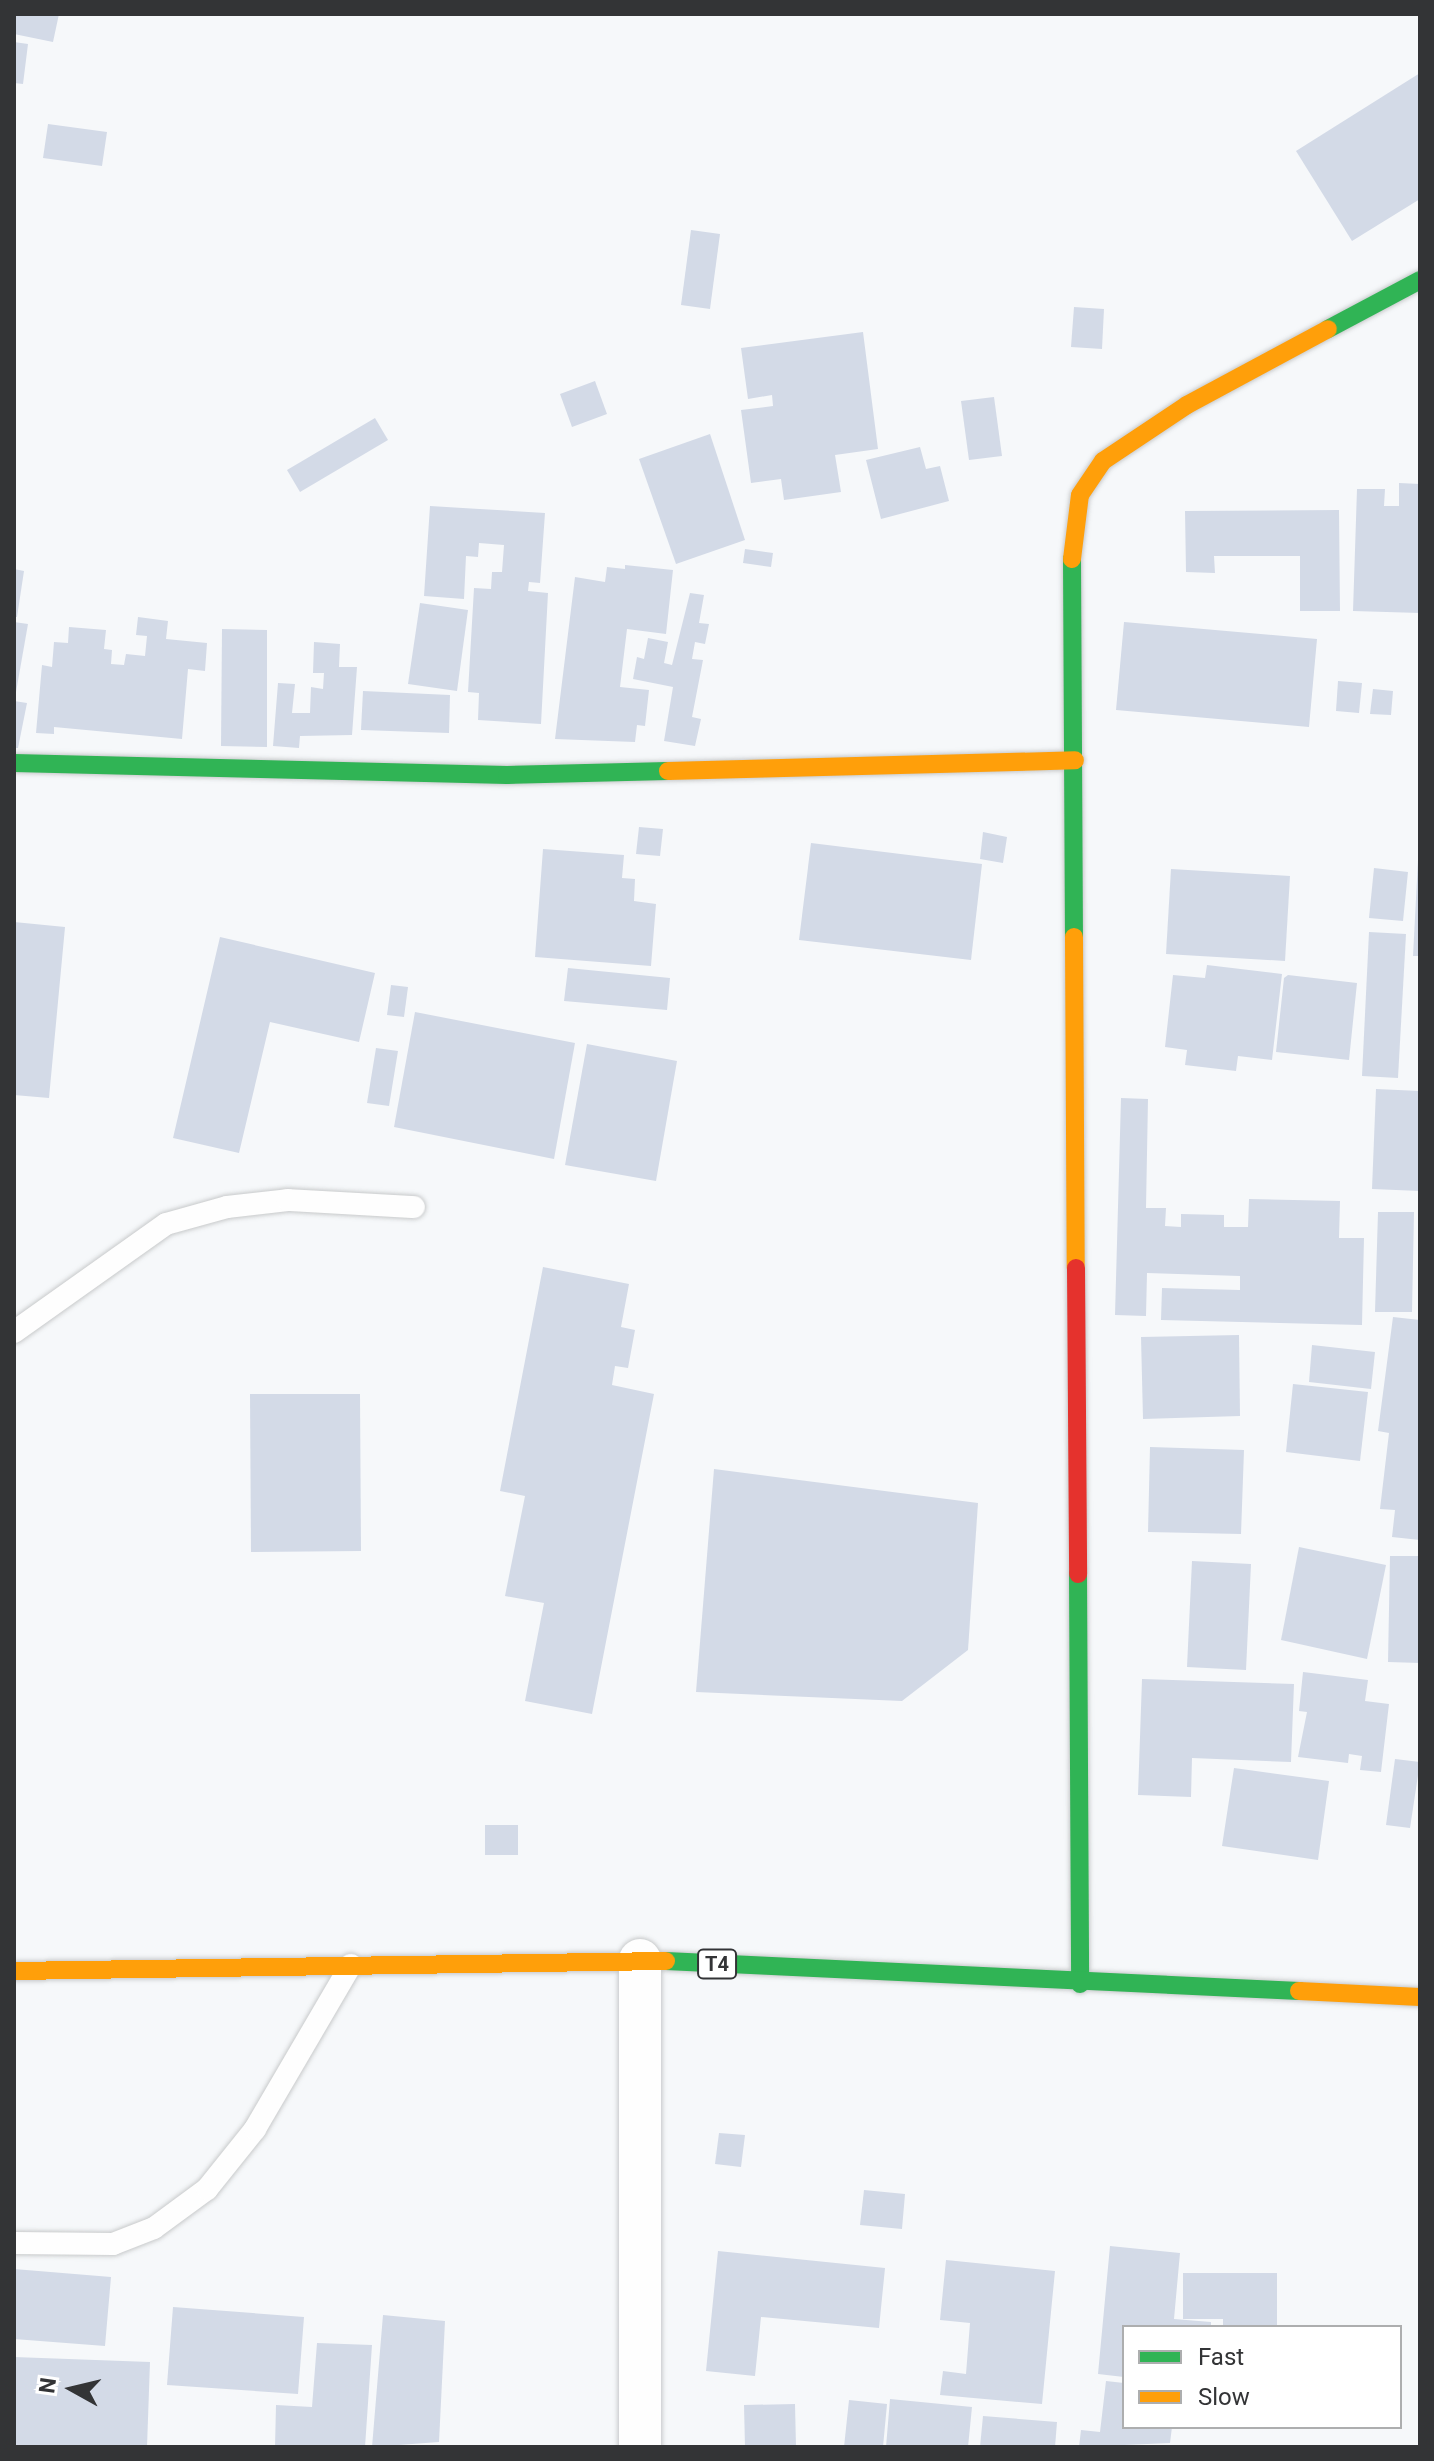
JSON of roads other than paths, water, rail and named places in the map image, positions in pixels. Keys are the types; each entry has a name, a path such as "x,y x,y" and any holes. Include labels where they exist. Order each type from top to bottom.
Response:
{"main road":[{"path":"1080,1984 1072,536 1080,495 1103,461 1187,405 1420,280"},
{"path":"14,763 507,775 1075,760"},
{"name":"T4","path":"14,1971 640,1960 1080,1984 1420,1997"}],"street":[{"path":"640,1960 640,2447"}],"lane":[{"path":"14,1332 166,1224 227,1207 288,1200 414,1207"},
{"path":"14,2243 113,2244 154,2228 207,2189 255,2129 351,1965"}]}
